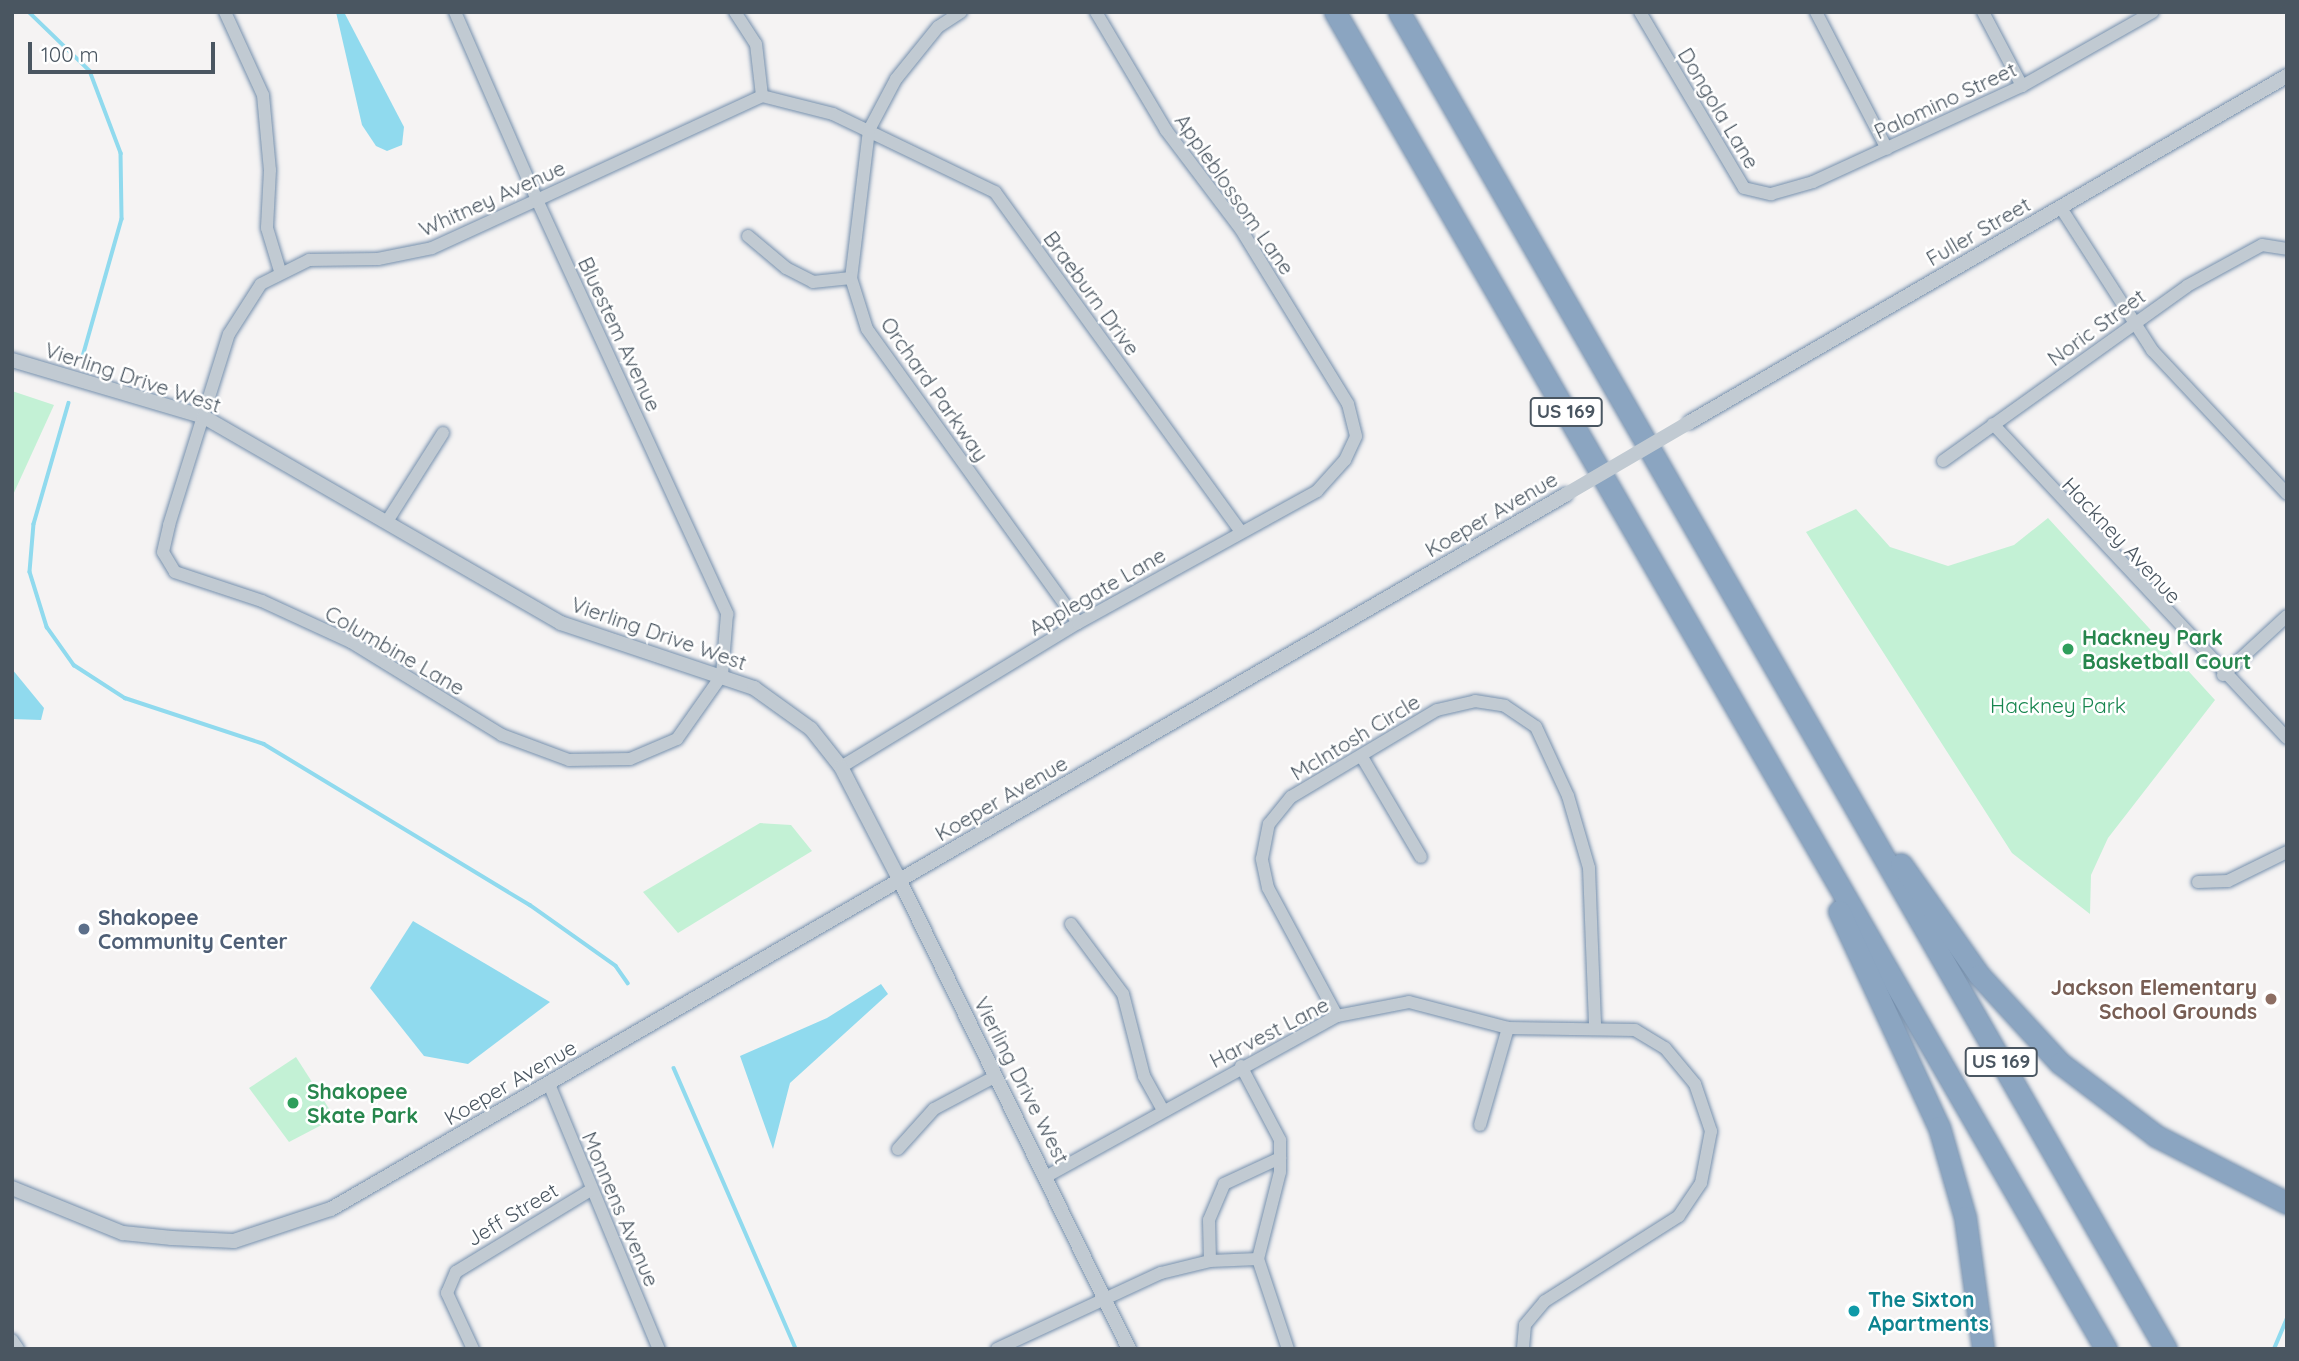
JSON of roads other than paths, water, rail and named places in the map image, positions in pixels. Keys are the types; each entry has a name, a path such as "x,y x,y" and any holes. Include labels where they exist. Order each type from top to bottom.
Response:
{"highway":[{"name":"US 169","path":"1335,12 2106,1349"},
{"name":"US 169","path":"1399,12 2166,1349"},
{"path":"1836,775 1979,975 2050,1054 2156,1136 2287,1203"},
{"path":"1797,812 1939,1127 1967,1229 1983,1349"}],"street":[{"path":"225,12 263,94 270,170 267,228 280,271"},
{"name":"Bluestem Avenue","path":"455,12 537,200 727,614 722,675"},
{"path":"735,12 756,44 762,96 791,99 869,130"},
{"name":"Orchard Parkway","path":"961,12 938,27 896,79 869,130 850,278 867,329 1078,623"},
{"name":"Appleblossom Lane","path":"1096,12 1166,130 1240,228 1348,404 1356,436"},
{"name":"Dongola Lane","path":"1640,12 1744,188"},
{"path":"1816,12 1886,149"},
{"path":"1983,12 2022,86"},
{"name":"Palomino Street","path":"1744,188 1783,192 1886,149 2022,86 2153,12"},
{"name":"Fuller Street","path":"1690,422 2287,76"},
{"name":"Whitney Avenue","path":"204,417 243,305 280,271 309,260 407,256 537,200 762,96"},
{"name":"Braeburn Drive","path":"869,130 995,191 1240,531"},
{"path":"2061,208 2132,324 2287,495"},
{"path":"748,236 786,268 813,282 850,278"},
{"name":"Noric Street","path":"1943,461 2132,324 2253,249 2284,248"},
{"name":"Vierling Drive West","path":"12,360 204,417 388,520 561,623 722,675 754,688 811,729 841,767 900,881 1047,1176 1129,1349"},
{"name":"Columbine Lane","path":"204,417 163,552 176,572 262,601 351,642 502,735 569,760 630,759 677,739 722,675"},
{"name":"Koeper Avenue","path":"12,1188 123,1233 172,1238 234,1241 331,1209 1690,422"},
{"name":"Hackney Avenue","path":"1993,424 2223,675 2287,738"},
{"path":"388,520 443,433"},
{"name":"Applegate Lane","path":"841,767 1078,623 1240,531 1317,491 1345,460 1356,436"},
{"path":"2223,675 2287,616"},
{"name":"McIntosh Circle","path":"1337,1016 1268,888 1262,859 1269,824 1291,797 1437,710 1475,701 1504,706 1536,727 1568,796 1589,868 1595,1025"},
{"path":"1362,757 1421,857"},
{"path":"2198,882 2228,881 2287,852"},
{"path":"1071,924 1123,994 1144,1076 1163,1110"},
{"name":"Harvest Lane","path":"1047,1176 1241,1066 1337,1016 1409,1002 1508,1028 1595,1025 1635,1030 1665,1048 1695,1084 1710,1131 1701,1183 1679,1216 1545,1301 1525,1325 1523,1349"},
{"path":"1480,1125 1508,1028"},
{"path":"1241,1066 1280,1140 1280,1158 1258,1259 1288,1349"},
{"path":"898,1149 934,1110 996,1076"},
{"name":"Monnens Avenue","path":"550,1084 589,1191 659,1349"},
{"path":"1210,1261 1209,1220 1224,1184 1280,1158"},
{"name":"Jeff Street","path":"473,1349 447,1293 456,1272 589,1191"},
{"path":"997,1349 1104,1296 1210,1261 1258,1259"},
{"path":"12,1340 18,1349"}],"water":[{"path":"336,12 344,12 404,127 402,145 387,151 376,146 362,125"},
{"path":"12,669 44,708 41,720 12,719"},
{"path":"413,921 550,1002 468,1064 424,1056 370,988"},
{"path":"881,984 888,994 790,1083 773,1149 740,1056 827,1018"}],"waterway":[{"path":"29,12 90,71 121,153 122,219 83,357"},
{"path":"69,403 34,524 30,572 47,627 74,665 125,698 264,744 530,905 616,966 628,983"},
{"path":"674,1068 796,1349"},
{"path":"2274,1349 2287,1318"}],"place":[{"name":"Hackney Park Basketball Court","path":"2068,649"},
{"name":"Shakopee Community Center","path":"84,929"},
{"name":"Jackson Elementary School Grounds","path":"2271,999"},
{"name":"Shakopee Skate Park","path":"293,1103"},
{"name":"The Sixton Apartments","path":"1854,1311"}],"park label":[{"name":"Hackney Park","path":"2058,705"}]}
